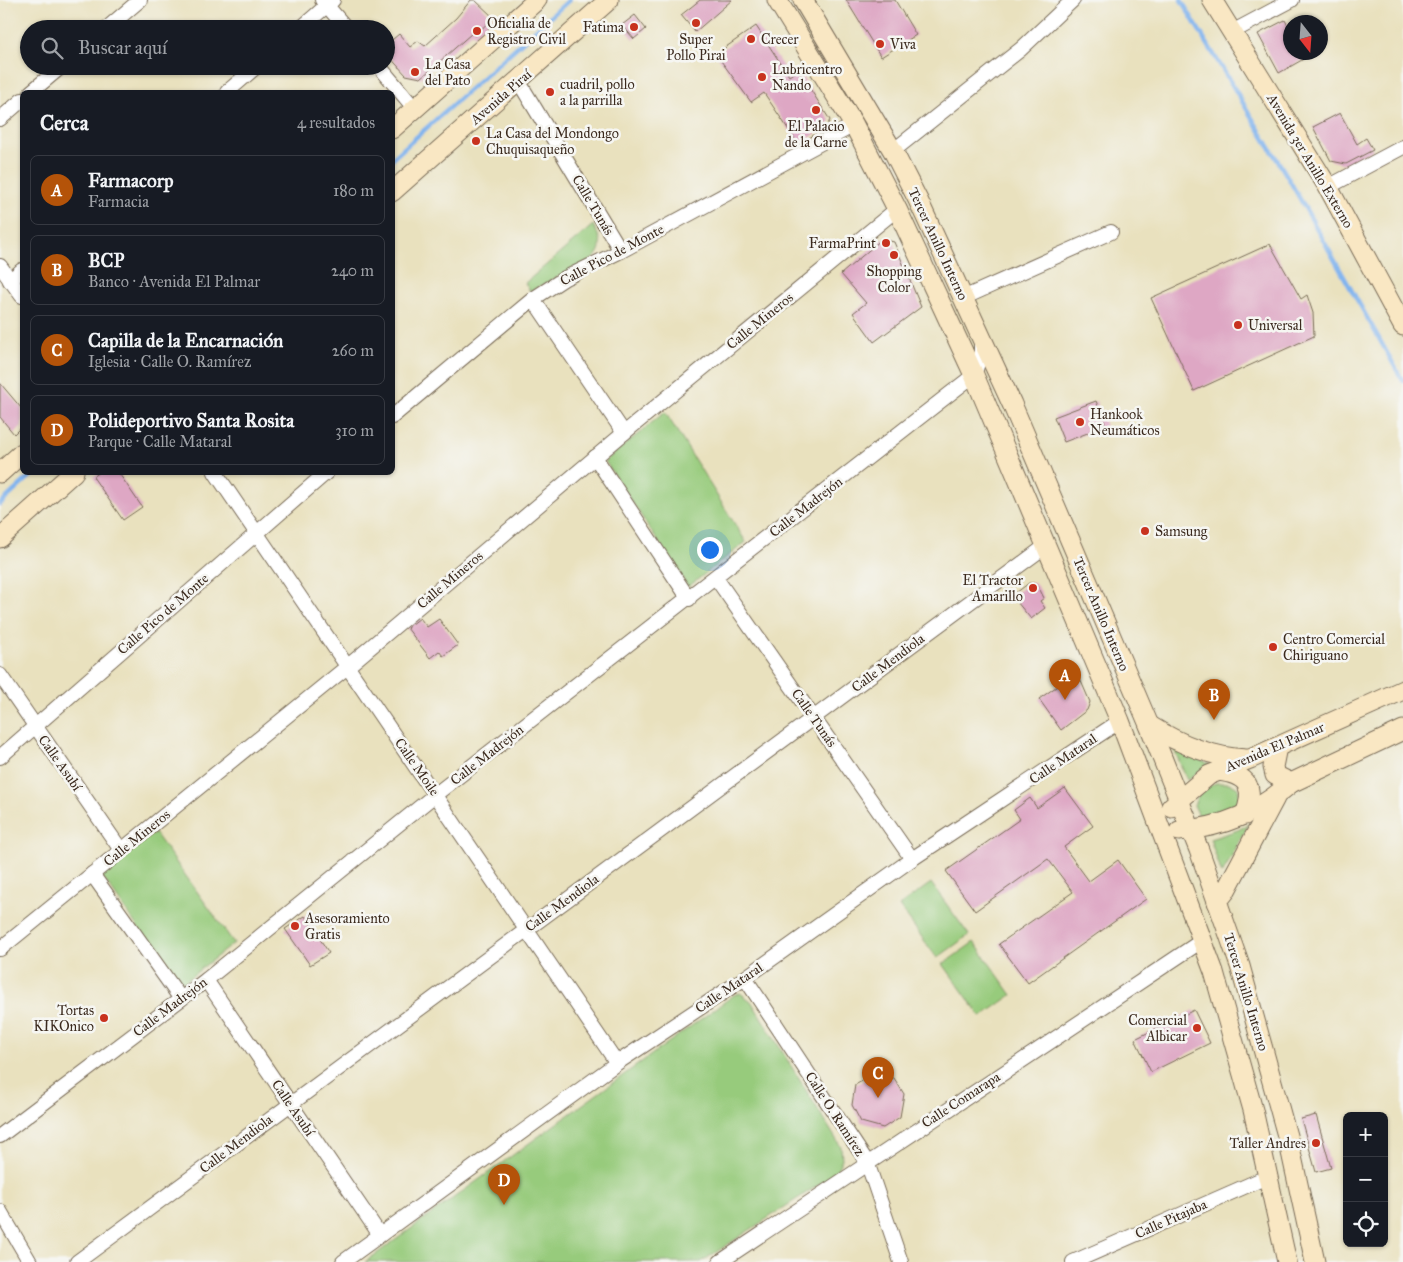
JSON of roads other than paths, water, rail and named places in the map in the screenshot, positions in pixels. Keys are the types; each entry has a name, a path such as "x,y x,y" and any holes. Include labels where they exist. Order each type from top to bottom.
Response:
{"main road":[{"path":"395,126 537,0"},
{"name":"Avenida Piraí","path":"395,189 519,82 609,0"},
{"name":"Tercer Anillo Interno","path":"777,0 854,125 897,208 974,375 1120,721 1161,826 1214,972 1253,1110 1287,1262"},
{"name":"Tercer Anillo Interno","path":"803,0 893,151 918,200 1012,404 1149,725 1191,830 1250,999 1289,1143 1315,1262"},
{"name":"Avenida 3er Anillo Externo","path":"1212,0 1328,187 1403,326"},
{"path":"875,164 906,204 910,205 918,200"},
{"path":"0,473 20,455"},
{"path":"0,538 71,475"},
{"name":"Avenida El Palmar","path":"1161,826 1179,799 1201,780 1403,690"},
{"path":"1149,725 1162,733 1210,754 1250,759"},
{"path":"1161,826 1191,830 1211,827 1244,815 1276,797 1291,783 1403,730"},
{"path":"1277,747 1273,766 1275,775 1291,783"},
{"path":"1219,771 1238,776 1249,787 1251,794 1244,815"},
{"path":"1217,902 1225,892 1276,797"},
{"path":"1203,940 1211,944 1222,955 1250,999"},
{"path":"1253,1110 1273,1144 1283,1146 1289,1143"},
{"path":"1269,1176 1277,1176 1282,1180 1305,1211"}],"street":[{"path":"117,20 140,0"},
{"path":"893,151 1021,49 1073,0"},
{"path":"1232,32 1292,0"},
{"path":"309,20 327,2 340,20"},
{"path":"33,90 51,75"},
{"path":"229,90 247,75"},
{"path":"387,75 415,109"},
{"name":"Calle Tunás","path":"519,82 621,251"},
{"path":"0,119 20,102"},
{"name":"Calle Pico de Monte","path":"395,415 533,299 566,278 621,251 854,125"},
{"path":"1328,187 1403,147"},
{"name":"Calle Mineros","path":"0,949 347,667 595,457 897,208"},
{"path":"963,298 1111,232"},
{"path":"0,266 20,293"},
{"path":"10,280 20,272"},
{"path":"533,299 624,433"},
{"path":"978,330 981,354 974,375 986,377 998,383 1012,404"},
{"name":"Calle Madrejón","path":"0,1136 206,980 436,794 716,578 974,375"},
{"path":"595,457 689,599"},
{"name":"Calle Moile","path":"217,475 347,667 436,794 525,930 617,1063"},
{"name":"Calle Pico de Monte","path":"0,757 324,475"},
{"name":"Calle Mendiola","path":"77,1262 1047,545"},
{"name":"Calle Tunás","path":"716,578 912,859"},
{"name":"Calle Asubí","path":"0,675 121,850"},
{"name":"Calle Mataral","path":"343,1262 617,1063 745,978 912,859 1120,721"},
{"path":"92,874 181,999"},
{"name":"Calle Comarapa","path":"720,1262 867,1162 1203,940"},
{"name":"Calle O. Ramírez","path":"745,978 867,1162 901,1262"},
{"name":"Calle Asubí","path":"206,980 380,1235"},
{"name":"Calle Pitajaba","path":"1073,1262 1269,1176"},
{"path":"0,1211 30,1262"}],"waterway":[{"path":"395,156 569,0"},
{"path":"1181,0 1287,176 1403,381"},
{"path":"0,504 32,475"}],"place":[{"name":"Super Pollo Pirai","path":"696,23"},
{"name":"Fatima","path":"634,27"},
{"name":"Oficialia de Registro Civil","path":"477,31"},
{"name":"Crecer","path":"751,39"},
{"name":"Viva","path":"880,44"},
{"name":"La Casa del Pato","path":"415,72"},
{"name":"Lubricentro Nando","path":"762,77"},
{"name":"cuadril, pollo a la parrilla","path":"550,92"},
{"name":"El Palacio de la Carne","path":"816,110"},
{"name":"La Casa del Mondongo Chuquisaqueño","path":"476,141"},
{"name":"FarmaPrint","path":"886,243"},
{"name":"Shopping Color","path":"894,255"},
{"name":"Universal","path":"1238,325"},
{"name":"Hankook Neumáticos","path":"1080,422"},
{"name":"Samsung","path":"1145,531"},
{"name":"El Tractor Amarillo","path":"1033,588"},
{"name":"Centro Comercial Chiriguano","path":"1273,647"},
{"name":"Farmacorp","path":"1065,700"},
{"name":"BCP","path":"1214,720"},
{"name":"Asesoramiento Gratis","path":"295,926"},
{"name":"Tortas KIKOnico","path":"104,1018"},
{"name":"Comercial Albicar","path":"1197,1028"},
{"name":"Capilla de la Encarnación","path":"878,1098"},
{"name":"Taller Andres","path":"1316,1143"},
{"name":"Polideportivo Santa Rosita","path":"504,1205"}]}
